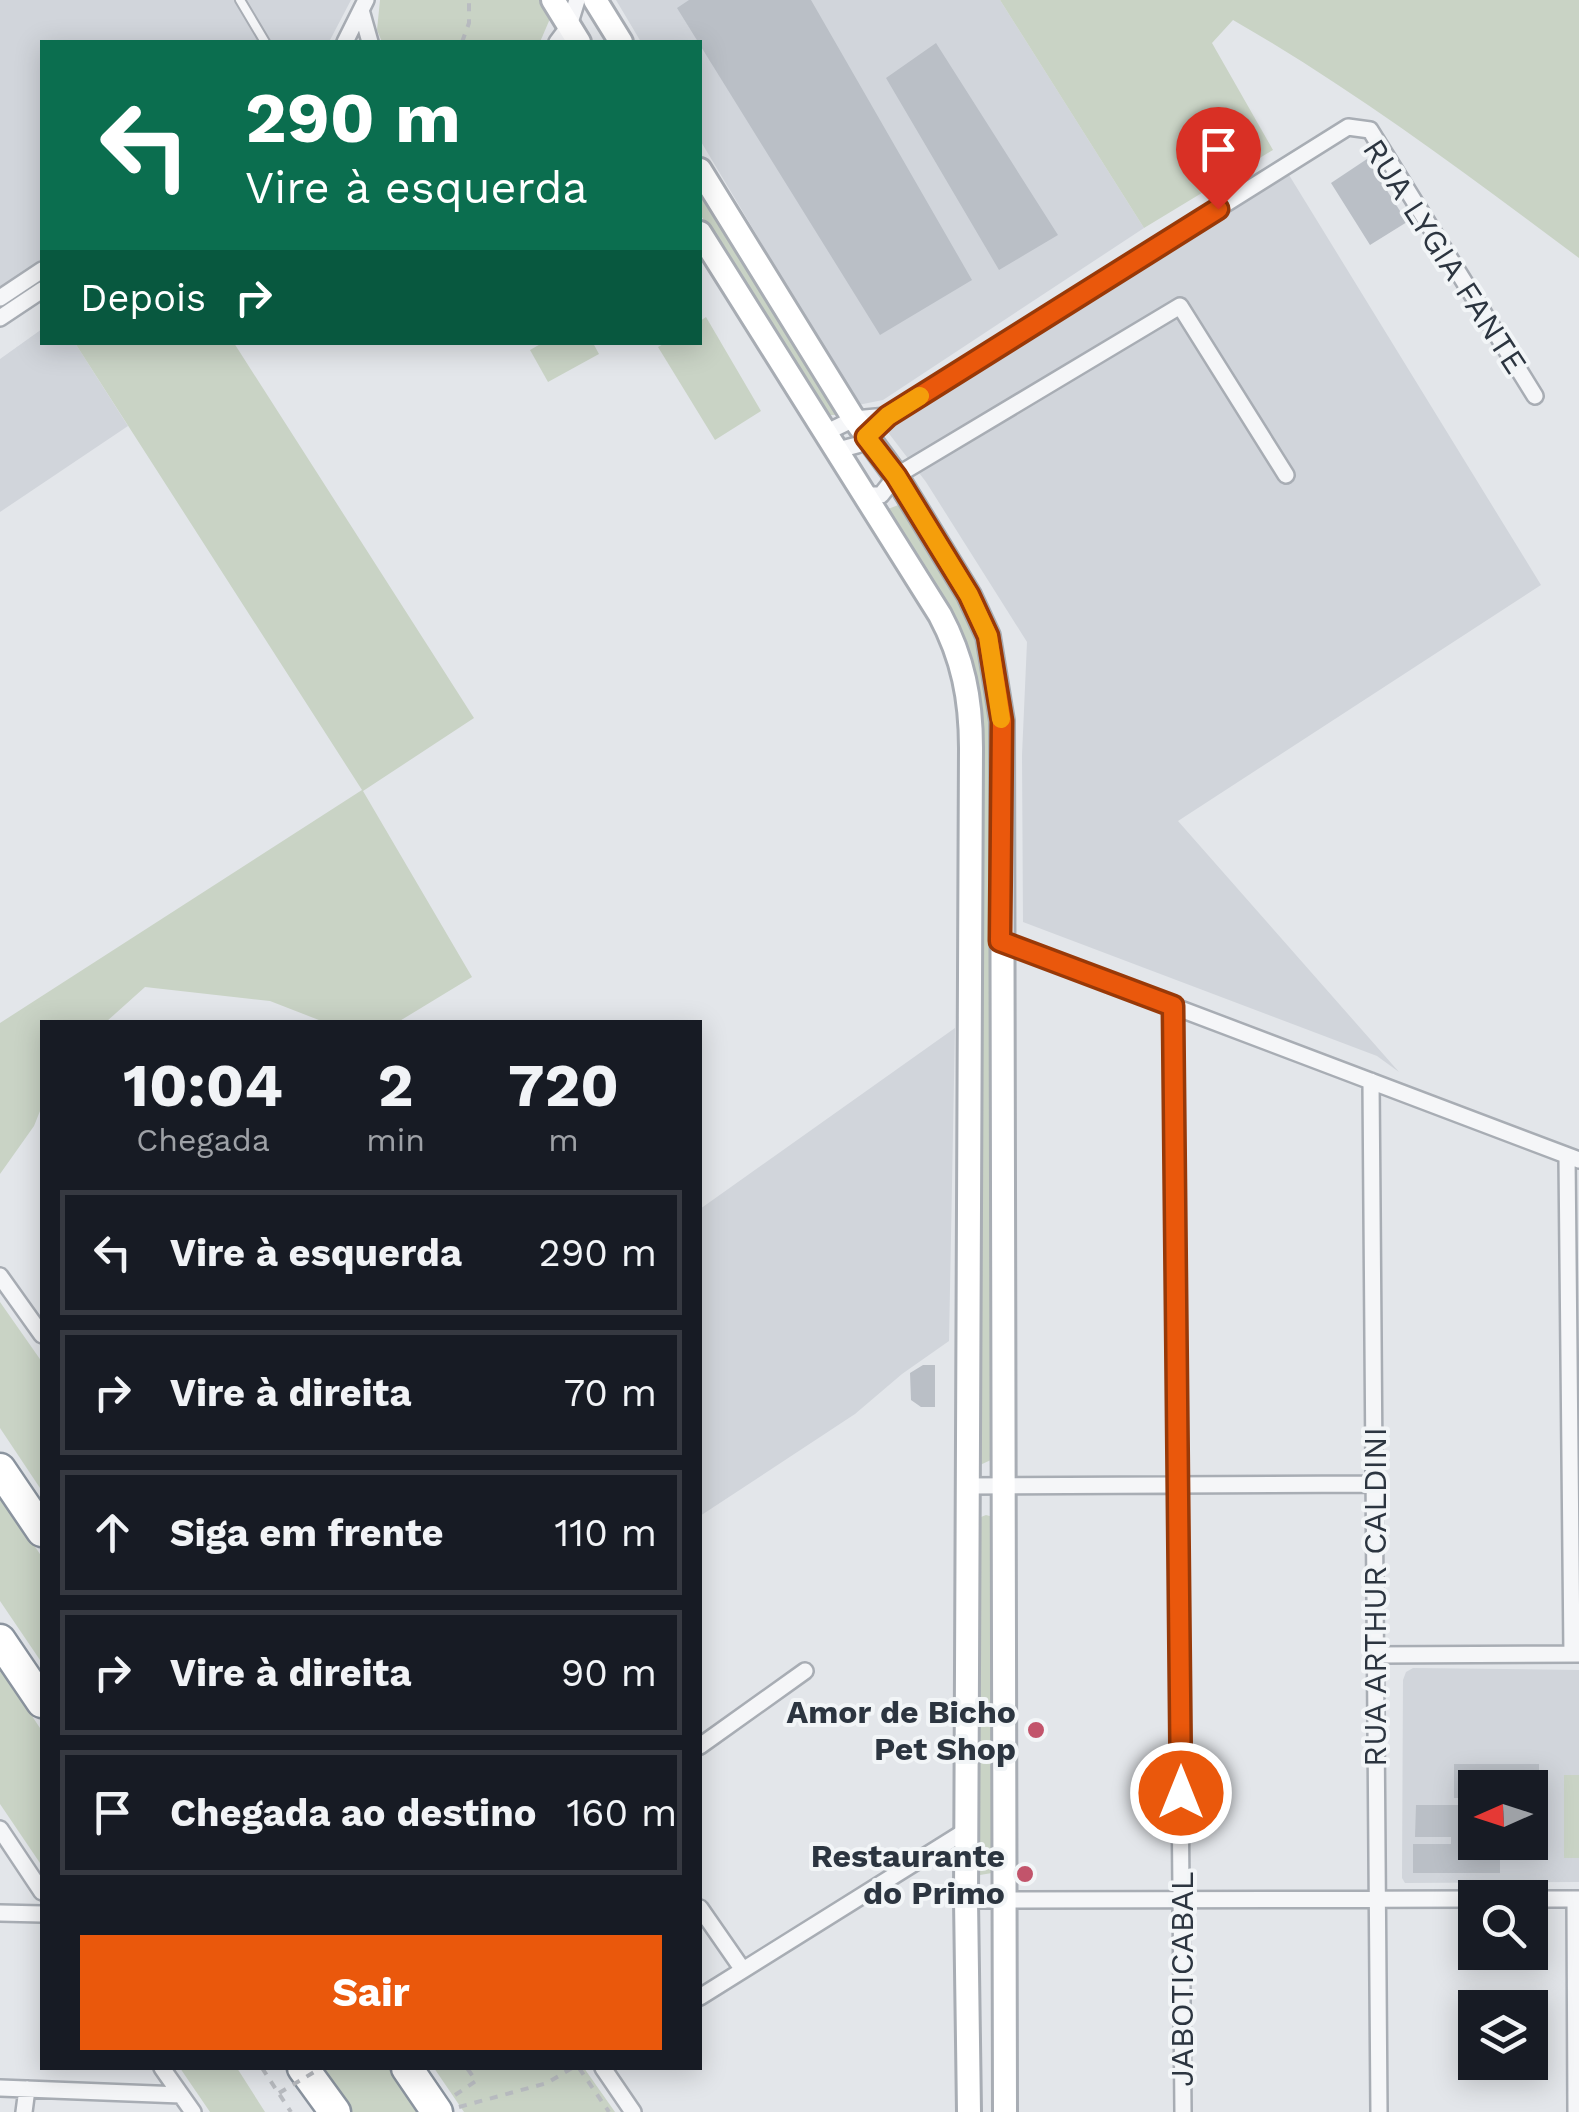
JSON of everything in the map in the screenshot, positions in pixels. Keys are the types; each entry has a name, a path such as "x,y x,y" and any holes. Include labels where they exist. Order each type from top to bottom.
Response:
{"highway":[{"path":"0,1468 40,1528"},
{"path":"0,1640 40,1699"},
{"path":"303,2070 334,2112"},
{"path":"408,2070 436,2110"}],"main road":[{"path":"552,0 568,37"},
{"path":"595,0 621,40"},
{"path":"702,173 969,595 988,636 1002,721 1005,2112"},
{"path":"702,236 954,642 967,681 971,715 966,1830 969,2112"}],"street":[{"path":"568,37 577,0"},
{"path":"346,40 364,5"},
{"path":"364,5 370,40"},
{"name":"RUA LYGIA FANTE","path":"860,428 888,416 1348,128 1361,127 1370,130 1535,396"},
{"path":"0,298 40,271"},
{"path":"0,318 40,291"},
{"path":"866,495 881,495 896,476 1180,306 1286,475"},
{"path":"832,441 860,428"},
{"path":"832,441 857,445 860,428"},
{"path":"1000,941 1573,1158 1575,1654 1376,1655"},
{"name":"JABOTICABAL","path":"1173,1006 1184,2112"},
{"name":"RUA ARTHUR CALDINI","path":"1371,1081 1379,2112"},
{"path":"0,1276 40,1331"},
{"path":"967,1486 1374,1484"},
{"path":"702,1745 805,1671"},
{"path":"0,1829 40,1889"},
{"path":"702,1996 966,1830"},
{"path":"966,1900 1458,1899"},
{"path":"1548,1899 1577,1899 1576,2112"},
{"path":"702,1911 743,1970"},
{"path":"0,1913 40,1914"},
{"path":"163,2070 192,2111"},
{"path":"604,2070 634,2112"},
{"path":"0,2088 181,2095"},
{"path":"24,2112 27,2090"}],"lane":[{"path":"240,0 264,40"}],"path":[{"path":"463,40 469,23 469,0"},
{"path":"263,2070 292,2112"},
{"path":"279,2093 319,2070"},
{"path":"436,2110 476,2081 468,2070"},
{"path":"436,2110 472,2106 548,2083 569,2070"},
{"path":"580,2070 609,2112"}],"shaded area":[{"path":"0,0 351,0 330,40 40,40 40,260 0,287"},
{"path":"616,0 1000,0 1144,228 883,400 858,405 702,143 702,40 640,40"},
{"path":"1289,175 1541,585 1178,821 1399,1072 1377,1056 1023,922 1022,755 1027,642 926,482 887,431 889,423"},
{"path":"40,330 40,345 76,345 128,426 0,512 0,359"},
{"path":"955,1028 949,1341 855,1414 702,1515 702,1208"},
{"path":"1413,1668 1579,1670 1579,1882 1405,1883 1403,1680"}],"green space":[{"path":"380,0 543,0 552,14 541,40 381,40 377,30"},
{"path":"1000,0 1579,0 1579,258 1366,104 1233,20 1212,43 1273,150 1144,228"},
{"path":"702,187 845,415 826,415 702,217"},
{"path":"706,317 761,411 715,440 658,347 702,345 702,320"},
{"path":"76,345 235,345 474,718 363,791 472,977 401,1020 319,1020 270,1001 145,987 108,1020 40,1020 40,1111 0,1174 0,1023 362,790"},
{"path":"539,345 594,345 599,354 548,382 530,350"},
{"path":"901,504 972,618 986,663 992,706 993,1459 980,1465 976,1455 981,721 975,673 957,627 888,509"},
{"path":"0,1302 40,1359 40,1488 0,1428"},
{"path":"0,1495 40,1554 40,1660 0,1601"},
{"path":"986,1515 993,1517 992,1873 980,1875 978,1525"},
{"path":"0,1668 40,1728 40,1863 0,1804"},
{"path":"1564,1775 1579,1775 1579,1858 1564,1858"},
{"path":"181,2070 238,2070 265,2112 210,2112"},
{"path":"320,2070 392,2070 421,2112 349,2112"},
{"path":"435,2070 585,2070 615,2112 464,2112"}],"building":[{"path":"689,0 811,0 972,280 880,335 702,48 702,40 697,40 677,8"},
{"path":"936,43 1058,235 999,270 886,78"},
{"path":"1367,159 1407,222 1370,245 1331,183"},
{"path":"923,1365 935,1365 935,1407 921,1407 911,1400 910,1373"},
{"path":"1454,1764 1539,1764 1539,1770 1458,1770 1458,1798 1454,1798"},
{"path":"1416,1805 1458,1805 1458,1860 1500,1860 1500,1873 1413,1873 1413,1844 1451,1844 1451,1837 1415,1837"}],"slow traffic":[{"path":"920,396 888,416 866,437 896,476 969,595 988,636 1001,719"}],"place":[{"name":"Amor de Bicho Pet Shop","path":"1036,1730"},
{"name":"Restaurante do Primo","path":"1025,1874"}],"route":[{"path":"1181,1793 1173,1006 1000,941 1002,721 988,636 969,595 896,476 866,437 888,416 1218,209"}]}
